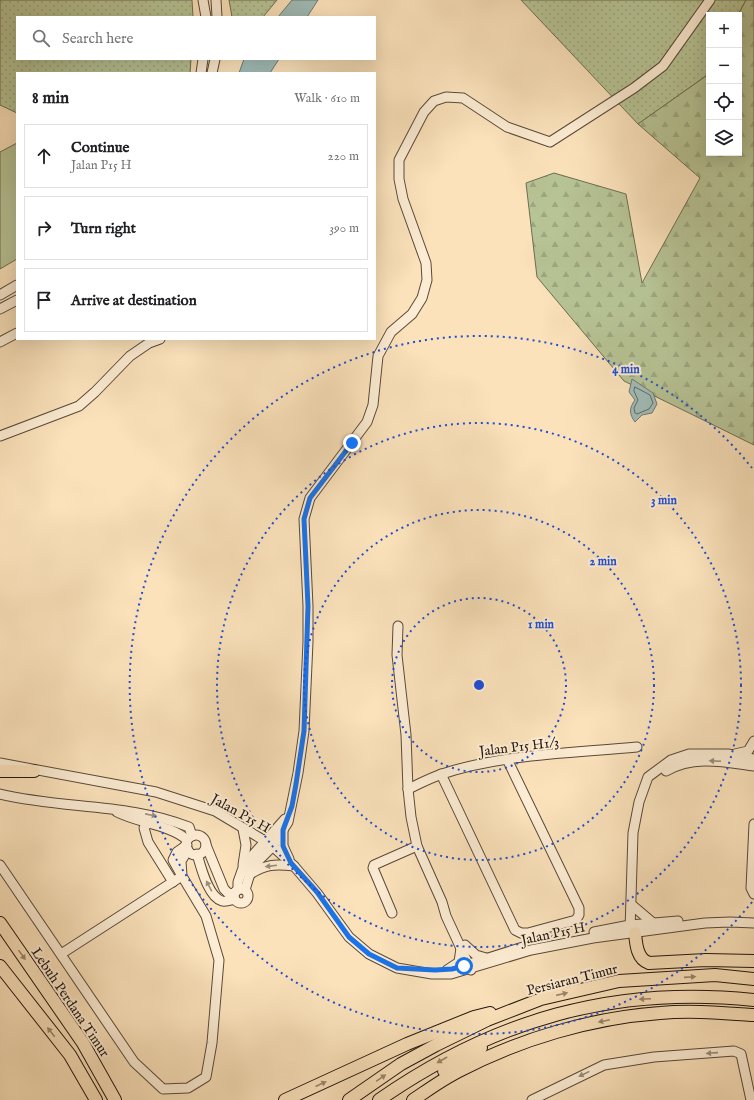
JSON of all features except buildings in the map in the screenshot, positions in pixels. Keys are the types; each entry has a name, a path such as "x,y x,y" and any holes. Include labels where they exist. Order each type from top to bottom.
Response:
{"main road":[{"path":"0,771 34,771"},
{"name":"Lebuh Perdana Timur","path":"0,923 83,1043 115,1100"},
{"path":"633,931 640,955 643,961 649,963 706,960 754,961"},
{"path":"0,966 70,1055 96,1100"},
{"name":"Persiaran Timur","path":"349,1100 401,1064 436,1045 487,1020 541,999 619,981 715,975 754,979"},
{"path":"379,1100 411,1078 455,1053 520,1025 567,1011 620,1000 714,996 754,1000"},
{"path":"285,1100 407,1044 474,1017 541,999"},
{"path":"413,1100 459,1071 517,1045 566,1029 607,1020 660,1013 707,1012 754,1015"},
{"path":"406,1100 450,1067 520,1025"},
{"path":"83,1043 122,1100"},
{"path":"70,1055 86,1100"}],"street":[{"path":"203,0 206,16"},
{"path":"216,0 217,16"},
{"path":"238,893 238,882 246,872 251,856 269,844 280,830 291,809 298,773 304,731 308,606 304,519 310,498 367,422 373,405 378,356 391,332 412,314 422,298 428,280 426,263 403,199 398,179 399,160 424,112 434,101 446,97 463,98 507,127 550,142 658,71 690,31 710,0"},
{"path":"201,72 204,60"},
{"path":"212,72 215,60"},
{"path":"0,294 16,286"},
{"path":"0,309 16,301"},
{"path":"0,342 16,334"},
{"path":"0,436 79,406 95,392 130,356 149,343 157,340"},
{"path":"398,626 397,655 406,735 408,789 411,817 417,846 442,902 450,914 472,966"},
{"path":"633,931 633,833 639,802 648,777 671,760 690,754 728,754 748,751 754,742"},
{"path":"754,742 754,762"},
{"name":"Jalan P15 H1/3","path":"408,789 441,774 507,759 637,747"},
{"path":"728,754 754,762"},
{"path":"441,774 515,930 521,933 528,933 576,920 579,915 579,908 507,759"},
{"path":"644,790 660,774 674,766 690,762 754,762"},
{"name":"Jalan P15 H","path":"0,763 34,771 74,776 156,792 214,811 269,844 292,865 317,892 349,937 369,954 397,968 432,974 451,974 472,966 531,950 633,931 718,922 754,923"},
{"path":"0,794 24,800 156,816 189,827 189,843"},
{"path":"112,810 135,820 174,832 189,843 197,854 208,885 216,898 224,901 238,893"},
{"path":"135,820 143,836 173,882"},
{"path":"147,824 144,828 148,842"},
{"path":"754,824 752,888 754,894"},
{"path":"243,829 246,845 246,872"},
{"path":"252,834 269,833 280,830"},
{"path":"246,872 279,864 292,865 283,846 280,830"},
{"path":"0,865 134,1062 162,1089 188,1088 206,1077 212,1042 218,960 206,916 173,860 177,852 202,836 224,889 229,894 238,893"},
{"path":"197,854 203,852 206,846"},
{"path":"392,913 372,868 374,865 417,846"},
{"path":"61,954 182,876"},
{"path":"632,905 652,923"},
{"path":"618,928 624,921 632,905"},
{"name":"Jalan P15 H","path":"397,968 447,970 472,966 486,958 531,944 618,928 633,931 652,923 704,919 718,922"},
{"path":"463,947 476,955 486,958"},
{"path":"447,970 459,962 463,947"},
{"path":"532,1100 604,1065 654,1057 734,1051 741,1054 744,1062 750,1100"}],"green space":[{"path":"0,0 192,0 193,16 16,16 16,60 191,60 190,72 16,72 16,113 0,105"},
{"path":"229,0 277,0 264,16 232,16"},
{"path":"521,0 746,0 740,12 706,12 706,76 638,124"},
{"path":"746,0 754,0 754,445 624,381 537,277 526,183 554,173 626,194 642,283 700,178 638,124 706,76 706,156 742,156 742,12 740,12"},
{"path":"16,144 16,260 0,269 0,152"}],"water":[{"path":"292,0 318,0 308,16 279,16"},
{"path":"244,60 278,60 271,72 239,72"},
{"path":"632,379 653,393 657,404 652,413 642,415 635,422 630,411 635,400 629,392"}],"route":[{"path":"352,443 310,498 304,519 308,642 304,731 292,806 288,822 283,830 284,852 291,863 317,892 349,937 369,954 397,968 435,970 452,969 464,966"}]}
